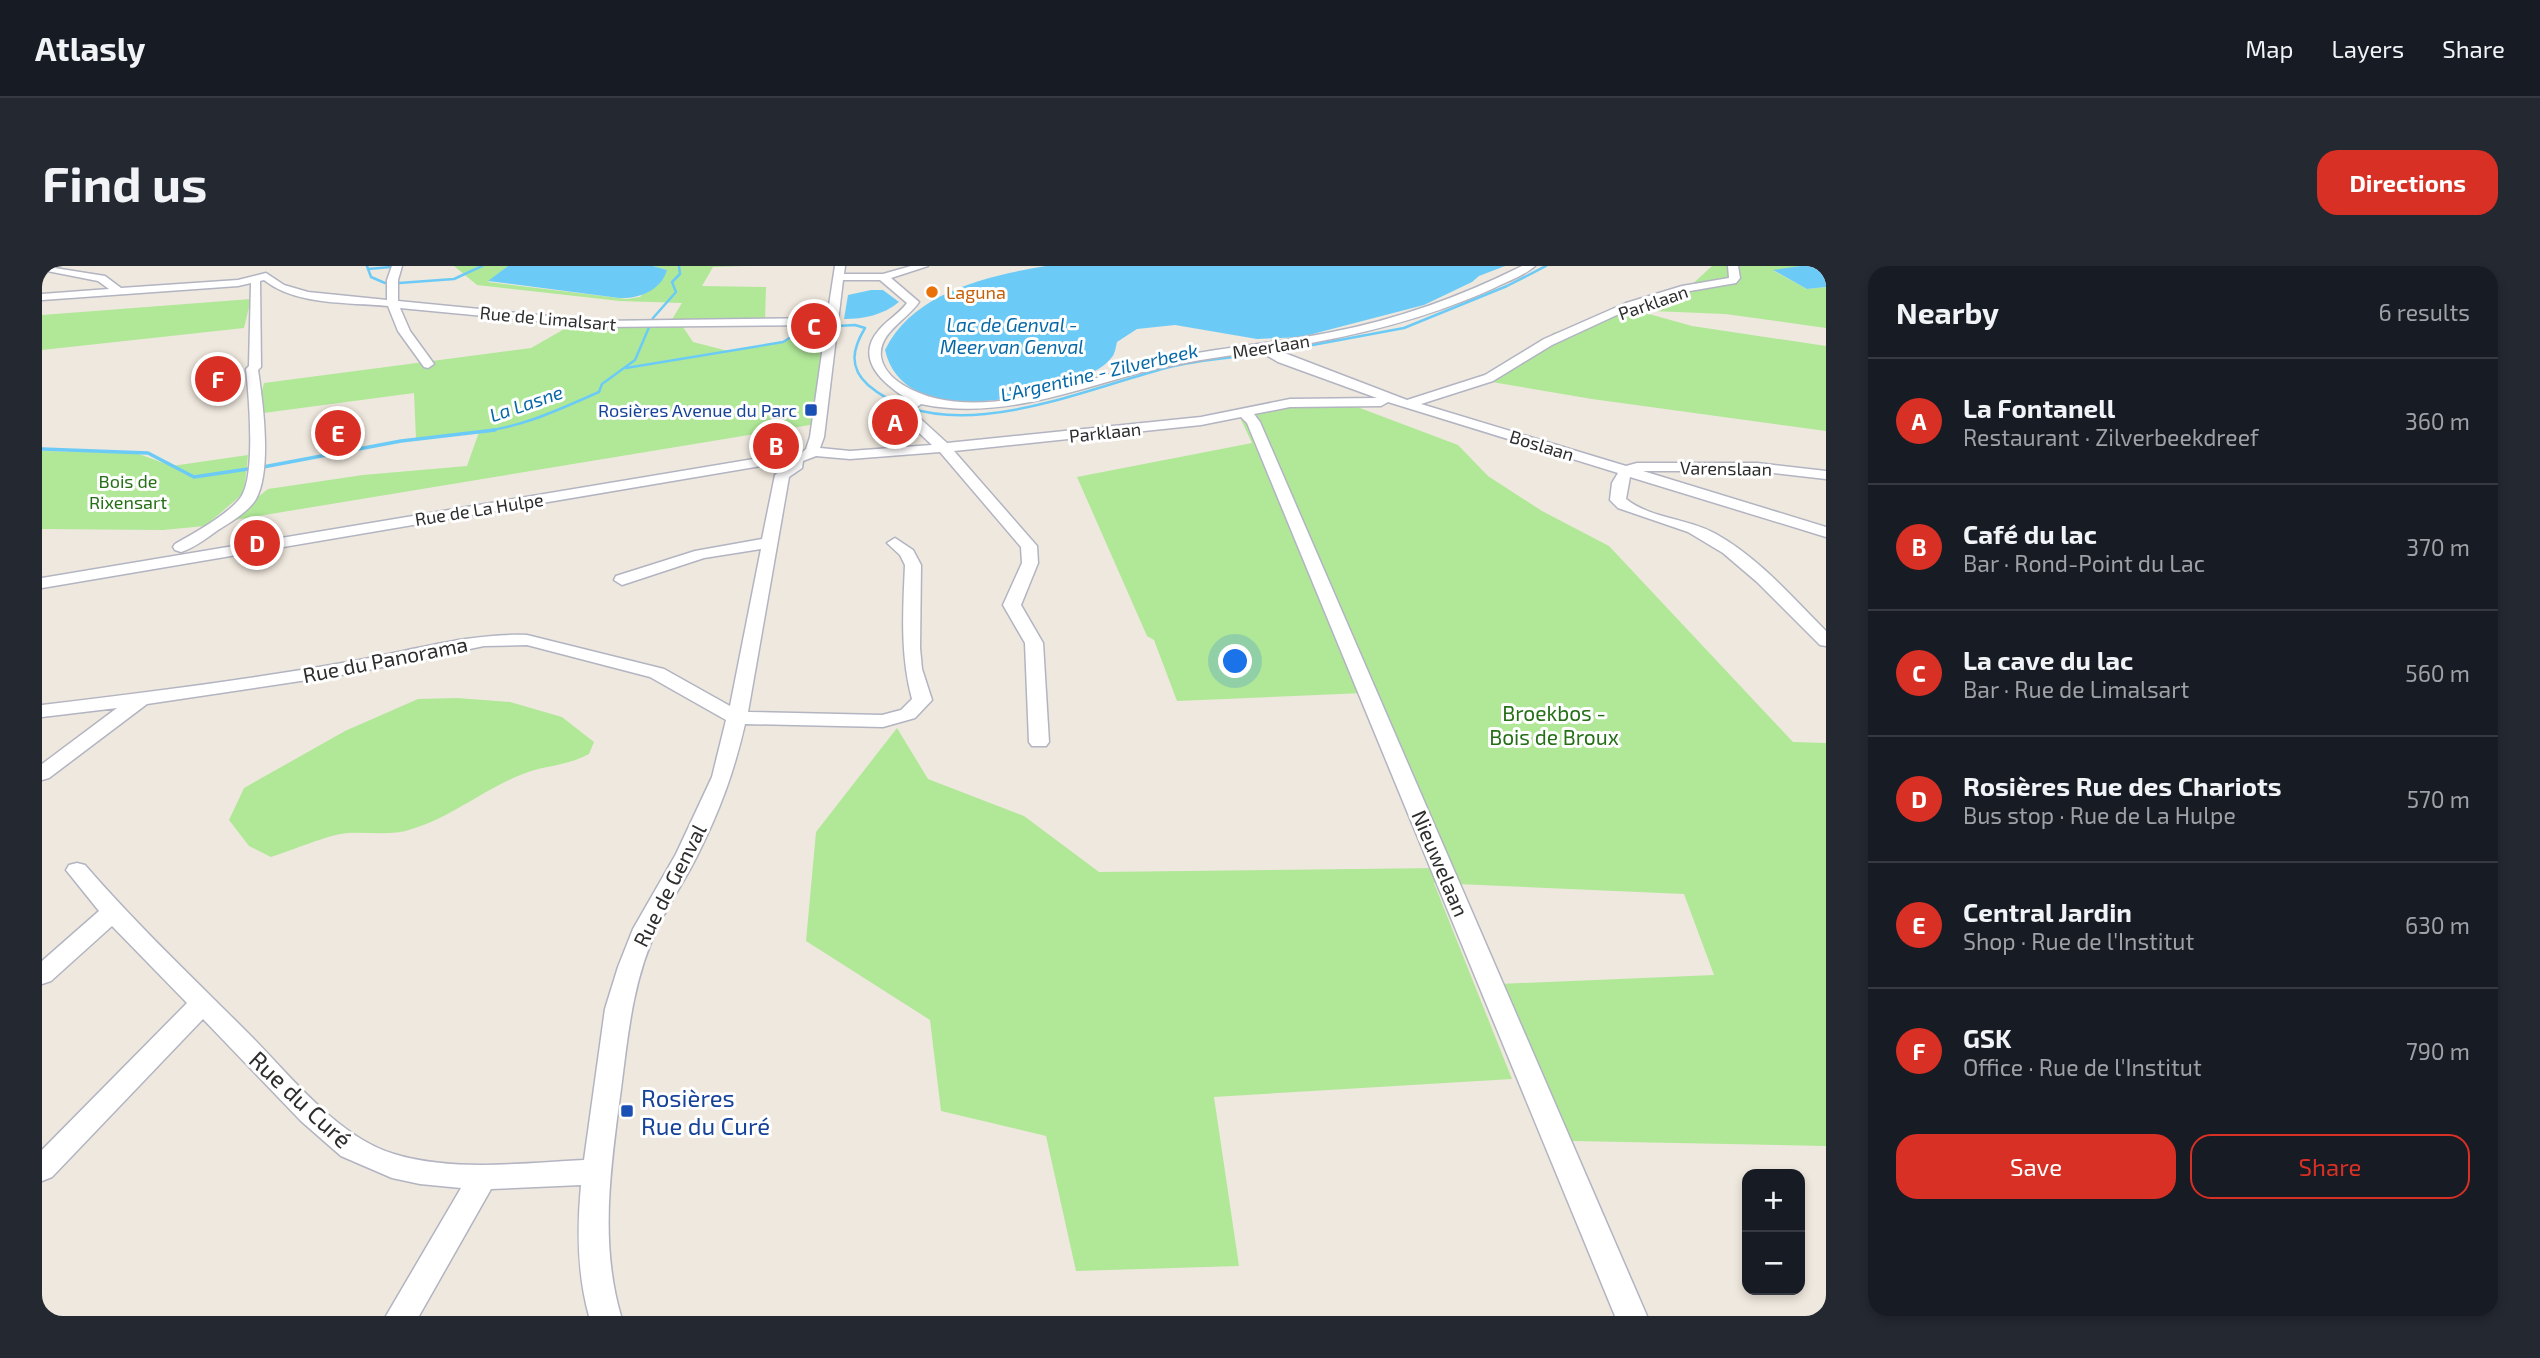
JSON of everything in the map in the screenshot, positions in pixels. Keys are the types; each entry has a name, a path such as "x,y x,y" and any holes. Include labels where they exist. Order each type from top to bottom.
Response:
{"street":[{"path":"198,548 247,499 254,488 257,440 254,362 259,280 253,266"},
{"path":"397,266 391,283 400,329 428,364"},
{"path":"782,466 813,447 817,437 839,272 883,277 923,266"},
{"name":"Meerlaan","path":"883,277 913,302 881,335 875,355 877,365 888,381 912,403 959,406 1016,404 1145,366 1267,351 1350,332 1416,314 1477,292 1530,266"},
{"name":"Parklaan","path":"813,447 850,455 944,448 1175,424 1245,413 1290,402 1401,402 1489,378 1548,342 1612,316 1630,305 1682,289 1732,281 1735,278 1733,266"},
{"path":"42,267 102,278 118,291"},
{"path":"42,297 259,280"},
{"name":"Rue de Limalsart","path":"259,280 303,294 600,324 831,324"},
{"name":"Boslaan","path":"1267,351 1401,402 1826,532"},
{"path":"912,403 905,412 944,448 1029,546 1030,562 1012,605 1034,643 1039,742"},
{"name":"Nieuwelaan","path":"1245,413 1253,422 1631,1316"},
{"name":"Rue de La Hulpe","path":"42,583 147,564 198,548 739,466 782,466"},
{"name":"Rue de Genval","path":"604,1316 596,1284 593,1219 618,1009 645,929 687,854 722,777 738,718 782,466"},
{"name":"Varenslaan","path":"1625,471 1637,467 1757,467 1826,475"},
{"path":"1625,471 1621,478 1618,500 1621,504 1694,529 1727,548 1826,641"},
{"path":"622,580 701,554 770,543"},
{"path":"738,718 883,721 908,714 917,707 922,700 913,669 911,648 913,565 907,553 895,543"},
{"name":"Rue du Panorama","path":"42,774 143,698 356,667 472,642 527,640 657,673 738,718"},
{"path":"42,711 143,698"},
{"name":"Rue du Curé","path":"77,870 113,912 343,1143 396,1167 448,1176 597,1172"},
{"path":"42,975 113,912"},
{"path":"42,1169 203,1003"},
{"path":"402,1316 484,1175"}],"green space":[{"path":"454,266 508,266 488,282 627,299 640,297 667,270 653,266 746,266 713,267 702,286 766,287 765,320 683,327 693,342 728,351 825,334 822,423 228,521 268,489 363,475 467,466 479,432 416,439 414,393 256,414 264,383 531,348 582,319 671,321 682,303 620,301 477,285"},
{"path":"1712,266 1800,266 1774,271 1807,289 1826,287 1826,328 1725,314 1653,311 1676,299"},
{"path":"251,299 244,328 42,350 42,315"},
{"path":"1631,309 1692,326 1826,346 1826,431 1592,399 1492,382 1528,360 1553,333"},
{"name":"Broekbos - Bois de Broux","path":"1310,402 1352,405 1458,445 1488,476 1542,511 1609,546 1793,742 1826,743 1826,1146 1572,1141 1499,984 1714,975 1684,894 1434,883 1512,1079 1214,1097 1239,1266 1076,1271 1046,1136 941,1111 930,1020 806,941 816,832 897,728 928,779 1024,816 1099,872 1438,868 1364,693 1177,701 1154,640 1147,636 1077,477 1252,443 1237,411"},
{"name":"Bois de Rixensart","path":"42,451 136,453 172,466 248,455 244,493 205,526 163,530 42,529"},
{"path":"457,698 510,702 562,717 594,742 589,754 523,774 427,824 404,831 339,834 271,857 249,846 229,820 244,788 345,731 418,699"}],"water":[{"path":"508,266 653,266 667,270 660,283 648,292 619,298 488,281"},
{"name":"Lac de Genval - Meer van Genval","path":"1046,266 1505,266 1479,276 1424,305 1301,337 1257,339 1175,325 1137,329 1117,342 1113,356 1098,369 1048,389 1022,396 965,401 938,398 914,389 896,374 885,350 898,330 914,314 954,290 1000,275"},
{"path":"1826,266 1826,287 1807,289 1773,270"},
{"path":"883,290 899,302 873,315 844,319 848,295"}],"building":[{"path":"893,398 898,409 912,422 895,423"}],"waterway":[{"path":"399,283 454,279 482,266"},
{"name":"La Lasne","path":"480,432 526,422 599,392 602,384 635,360 653,318 676,292 672,282 680,274 679,266"},
{"name":"L'Argentine - Zilverbeek","path":"1275,352 1404,328 1507,286 1546,266"},
{"path":"368,269 391,267"},
{"path":"368,269 371,277 385,283"},
{"name":"L'Argentine - Zilverbeek","path":"837,326 855,325 865,328 854,357 857,371 868,385 900,404 936,414 974,415 1014,410 1055,401 1178,365 1266,353"},
{"name":"L'Argentine - Zilverbeek","path":"626,368 783,342 798,333 826,328"},
{"name":"La Lasne","path":"263,467 401,441 495,430"},
{"name":"La Lasne","path":"42,449 148,453 194,477 248,469"}],"place":[{"name":"Laguna","path":"932,292"},
{"name":"La cave du lac","path":"814,326"},
{"name":"GSK","path":"218,379"},
{"name":"Rosières Avenue du Parc","path":"811,410"},
{"name":"La Fontanell","path":"895,422"},
{"name":"Central Jardin","path":"338,433"},
{"name":"Café du lac","path":"776,446"},
{"name":"Rosières Rue des Chariots","path":"257,543"},
{"name":"Rosières Rue du Curé","path":"627,1111"}]}
